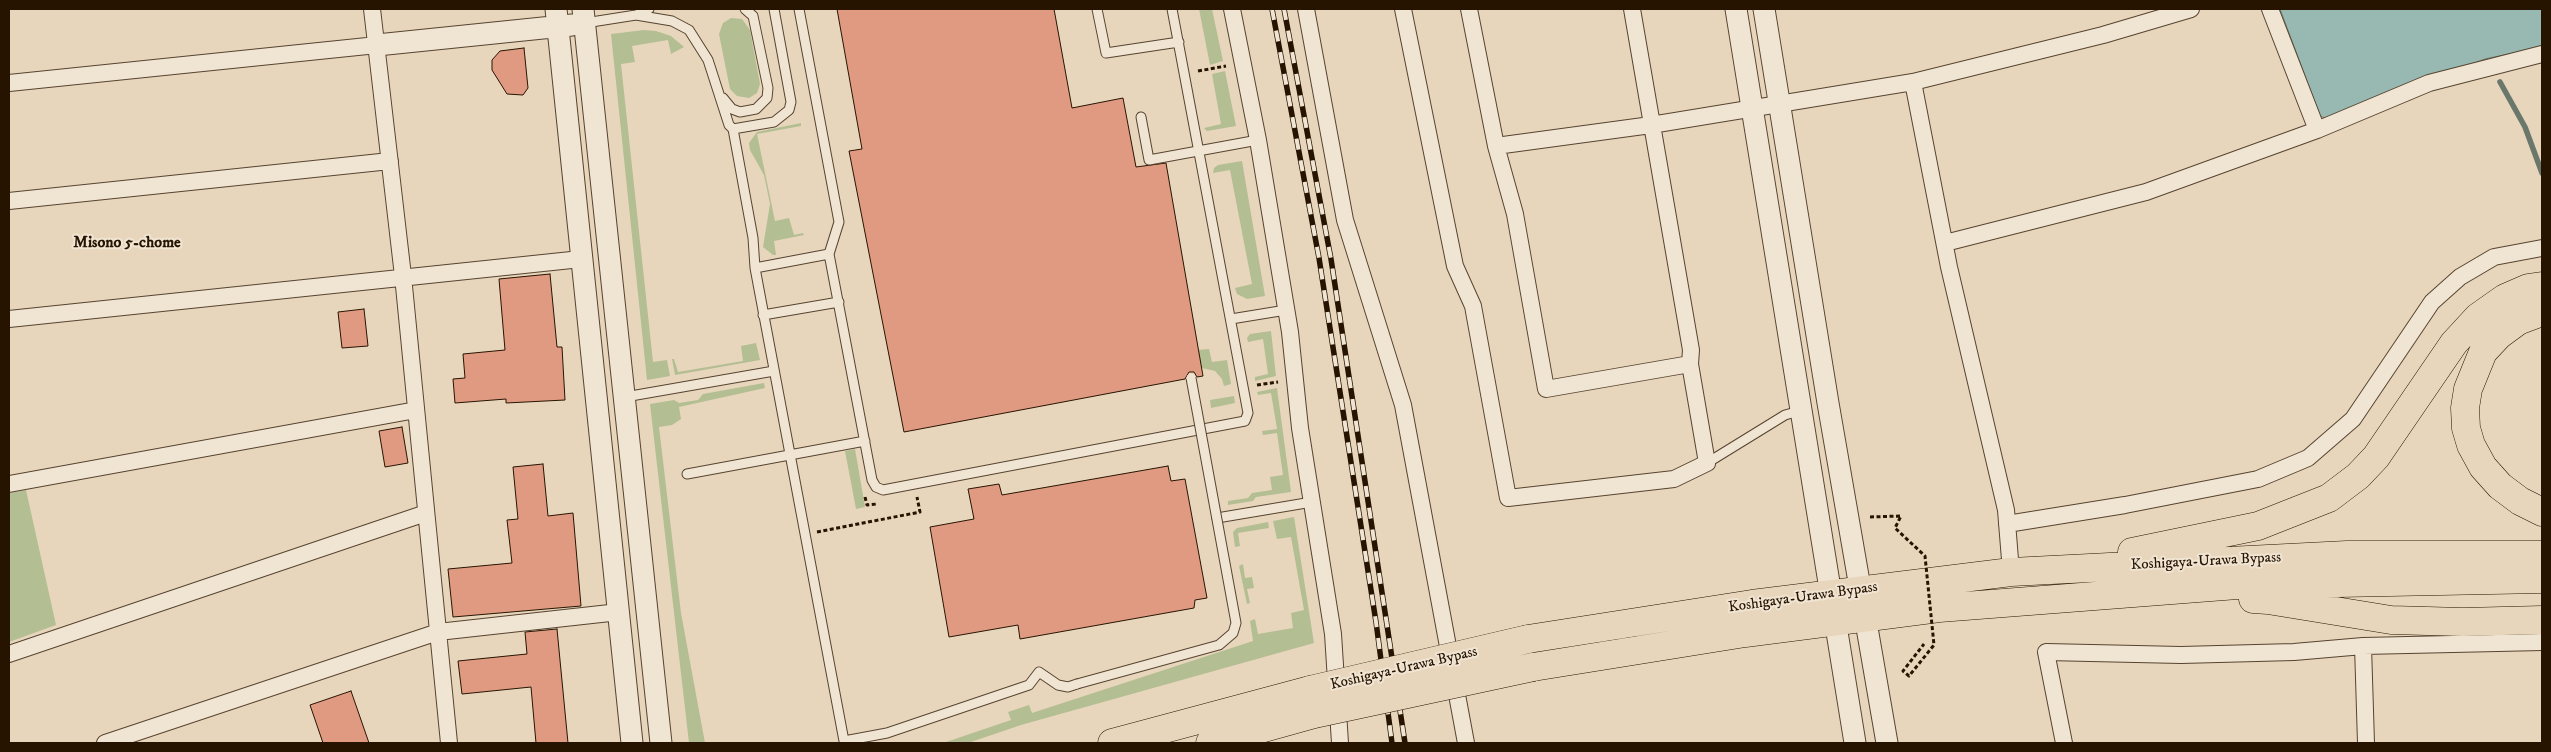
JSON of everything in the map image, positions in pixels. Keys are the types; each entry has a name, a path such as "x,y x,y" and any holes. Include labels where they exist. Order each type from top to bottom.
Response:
{"highway":[{"path":"2048,570 2258,526 2329,498 2358,476 2376,457 2442,358 2478,317 2505,298 2528,288 2542,286"},
{"path":"2542,312 2518,321 2499,335 2483,352 2468,389 2465,408 2466,428 2471,445 2482,467 2500,486 2520,501 2542,512"},
{"name":"Koshigaya-Urawa Bypass","path":"1210,743 1312,702 1528,640 1830,594 2011,572 2347,555 2507,568"},
{"path":"2507,568 2542,555"},
{"name":"Koshigaya-Urawa Bypass","path":"1112,743 1312,702 1745,633 1939,608 2090,595 2507,568"},
{"path":"2507,568 2542,579"},
{"path":"2090,595 2268,600 2390,620 2463,622 2542,620"}],"street":[{"path":"372,9 403,276 450,743"},
{"path":"1232,9 1258,140 1286,310 1300,428 1333,634 1340,743"},
{"path":"1306,9 1345,220 1403,405 1466,743"},
{"path":"1403,9 1455,266 1473,306 1508,498 1674,479 1707,463 1690,364 1691,350 1632,9"},
{"path":"1469,9 1496,146 1515,214 1546,389 1690,364"},
{"path":"1736,9 1750,107 1803,410 1830,594 1855,743"},
{"path":"1764,9 1781,102 1828,403 1888,743"},
{"path":"1496,146 1651,124 1913,82 2103,34 2191,9"},
{"path":"2270,9 2317,130"},
{"path":"9,83 377,45 558,18 584,16 661,743"},
{"path":"558,18 581,259 632,743"},
{"path":"1945,244 2146,192 2317,130 2429,83 2542,54"},
{"path":"1913,82 1945,244 2007,524 2011,572"},
{"path":"9,201 390,161"},
{"path":"2007,524 2125,505 2258,479 2308,458 2353,419 2432,302 2460,277 2494,257 2542,248"},
{"path":"9,319 403,276 581,259"},
{"path":"9,484 416,410"},
{"path":"9,654 426,513"},
{"path":"105,743 438,632 619,612"},
{"path":"2064,743 2046,652 2181,655 2294,652 2363,646 2542,642"},
{"path":"2363,646 2366,743"}],"lane":[{"path":"636,15 649,9"},
{"path":"717,89 732,109 740,112 756,109 767,98 768,88 753,16 745,9"},
{"path":"733,129 774,122 789,110 791,102 774,9"},
{"path":"799,9 839,222 829,254 872,480 876,487 883,490 1240,424 1245,421 1248,413 1172,9"},
{"path":"1098,9 1106,53 1179,42"},
{"path":"584,16 636,15 672,21 689,30 708,60 729,125 733,129 753,238 755,268 844,741 887,733 1029,685 1039,672 1058,685 1077,684 1219,646 1233,632 1236,623 1191,378"},
{"path":"1141,117 1149,160 1258,140"},
{"path":"755,268 829,254"},
{"path":"764,315 838,302"},
{"path":"1231,319 1286,310"},
{"path":"625,397 774,371"},
{"path":"1707,463 1785,415 1803,410"},
{"path":"687,474 865,441"},
{"path":"1217,518 1312,502"}],"path":[{"path":"1185,73 1229,65"},
{"path":"864,487 867,505 884,502"},
{"path":"909,498 927,494"},
{"path":"805,534 920,512 917,496"},
{"path":"1870,517 1901,516 1895,528 1925,556 1934,645 1909,676 1904,671 1924,644"}],"green space":[{"path":"1199,9 1212,9 1223,61 1210,65"},
{"path":"731,18 742,19 750,30 760,84 757,93 749,98 737,96 730,89 719,34 723,23"},
{"path":"644,30 656,31 671,36 684,47 671,54 668,40 632,46 635,62 621,64 653,362 667,360 670,376 647,380 611,34"},
{"path":"1225,71 1236,126 1207,131 1204,128 1221,124 1212,74"},
{"path":"801,123 801,126 757,134 775,221 789,218 794,235 803,233 804,235 774,241 776,255 773,255 763,247 770,204 764,175 750,150 749,143 757,132"},
{"path":"1242,161 1265,296 1247,299 1237,294 1235,288 1252,284 1230,170 1213,173 1214,168 1218,165"},
{"path":"1271,331 1276,376 1255,381 1255,377 1268,374 1263,339 1248,342 1247,338 1250,334"},
{"path":"756,343 760,360 675,375 672,359 674,359 678,372 743,361 741,346"},
{"path":"1209,349 1212,362 1227,360 1231,384 1224,386 1222,379 1215,371 1202,368 1198,350"},
{"path":"764,383 765,388 679,407 681,419 672,425 659,427 681,613 705,743 689,743 650,404 674,400 679,403 698,400 703,394"},
{"path":"1277,388 1291,492 1256,497 1253,501 1228,505 1228,501 1248,498 1252,493 1272,490 1270,477 1283,475 1277,433 1263,435 1262,431 1277,429 1271,393 1258,395 1257,392"},
{"path":"1234,396 1235,403 1211,408 1210,400"},
{"path":"855,449 865,507 856,509 845,451"},
{"path":"26,490 56,625 9,642 9,493"},
{"path":"1294,517 1314,643 1021,725 968,743 943,743 1011,720 1008,712 1029,705 1032,713 1253,641 1250,621 1255,619 1258,634 1293,628 1291,613 1304,610 1291,537 1277,539 1273,521"},
{"path":"1268,522 1269,528 1238,533 1240,546 1235,547 1233,532 1237,528"},
{"path":"1243,564 1245,578 1252,577 1254,588 1247,589 1250,603 1247,604 1239,566"}],"water":[{"path":"2280,9 2542,9 2542,47 2485,59 2328,119 2320,116"}],"building":[{"path":"837,9 1054,9 1072,108 1123,98 1136,167 1166,163 1203,376 1197,377 1194,372 1189,372 1185,379 904,432 849,151 862,149"},
{"path":"524,48 528,88 523,95 507,94 492,70 492,60 500,51"},
{"path":"550,274 557,347 562,347 565,400 506,403 506,399 455,403 453,379 465,378 463,354 505,350 499,279"},
{"path":"364,309 368,346 342,348 338,312"},
{"path":"402,427 408,463 385,467 379,431"},
{"path":"543,464 548,516 573,513 581,606 453,617 448,569 512,563 507,520 518,519 513,467"},
{"path":"1168,466 1171,481 1185,479 1207,598 1195,600 1194,608 1020,639 1018,625 949,637 930,527 974,519 968,489 999,484 1002,495"},
{"path":"557,629 568,743 536,743 531,687 462,694 458,661 527,654 525,632"},
{"path":"351,691 369,743 323,743 310,705"}],"waterway":[{"path":"2500,82 2525,127 2542,173"}],"railway":[{"path":"1272,9 1319,258 1376,622 1392,743"},
{"path":"1284,9 1331,259 1405,743"}],"district":[{"name":"Misono 5-chome","path":"127,244"}]}
